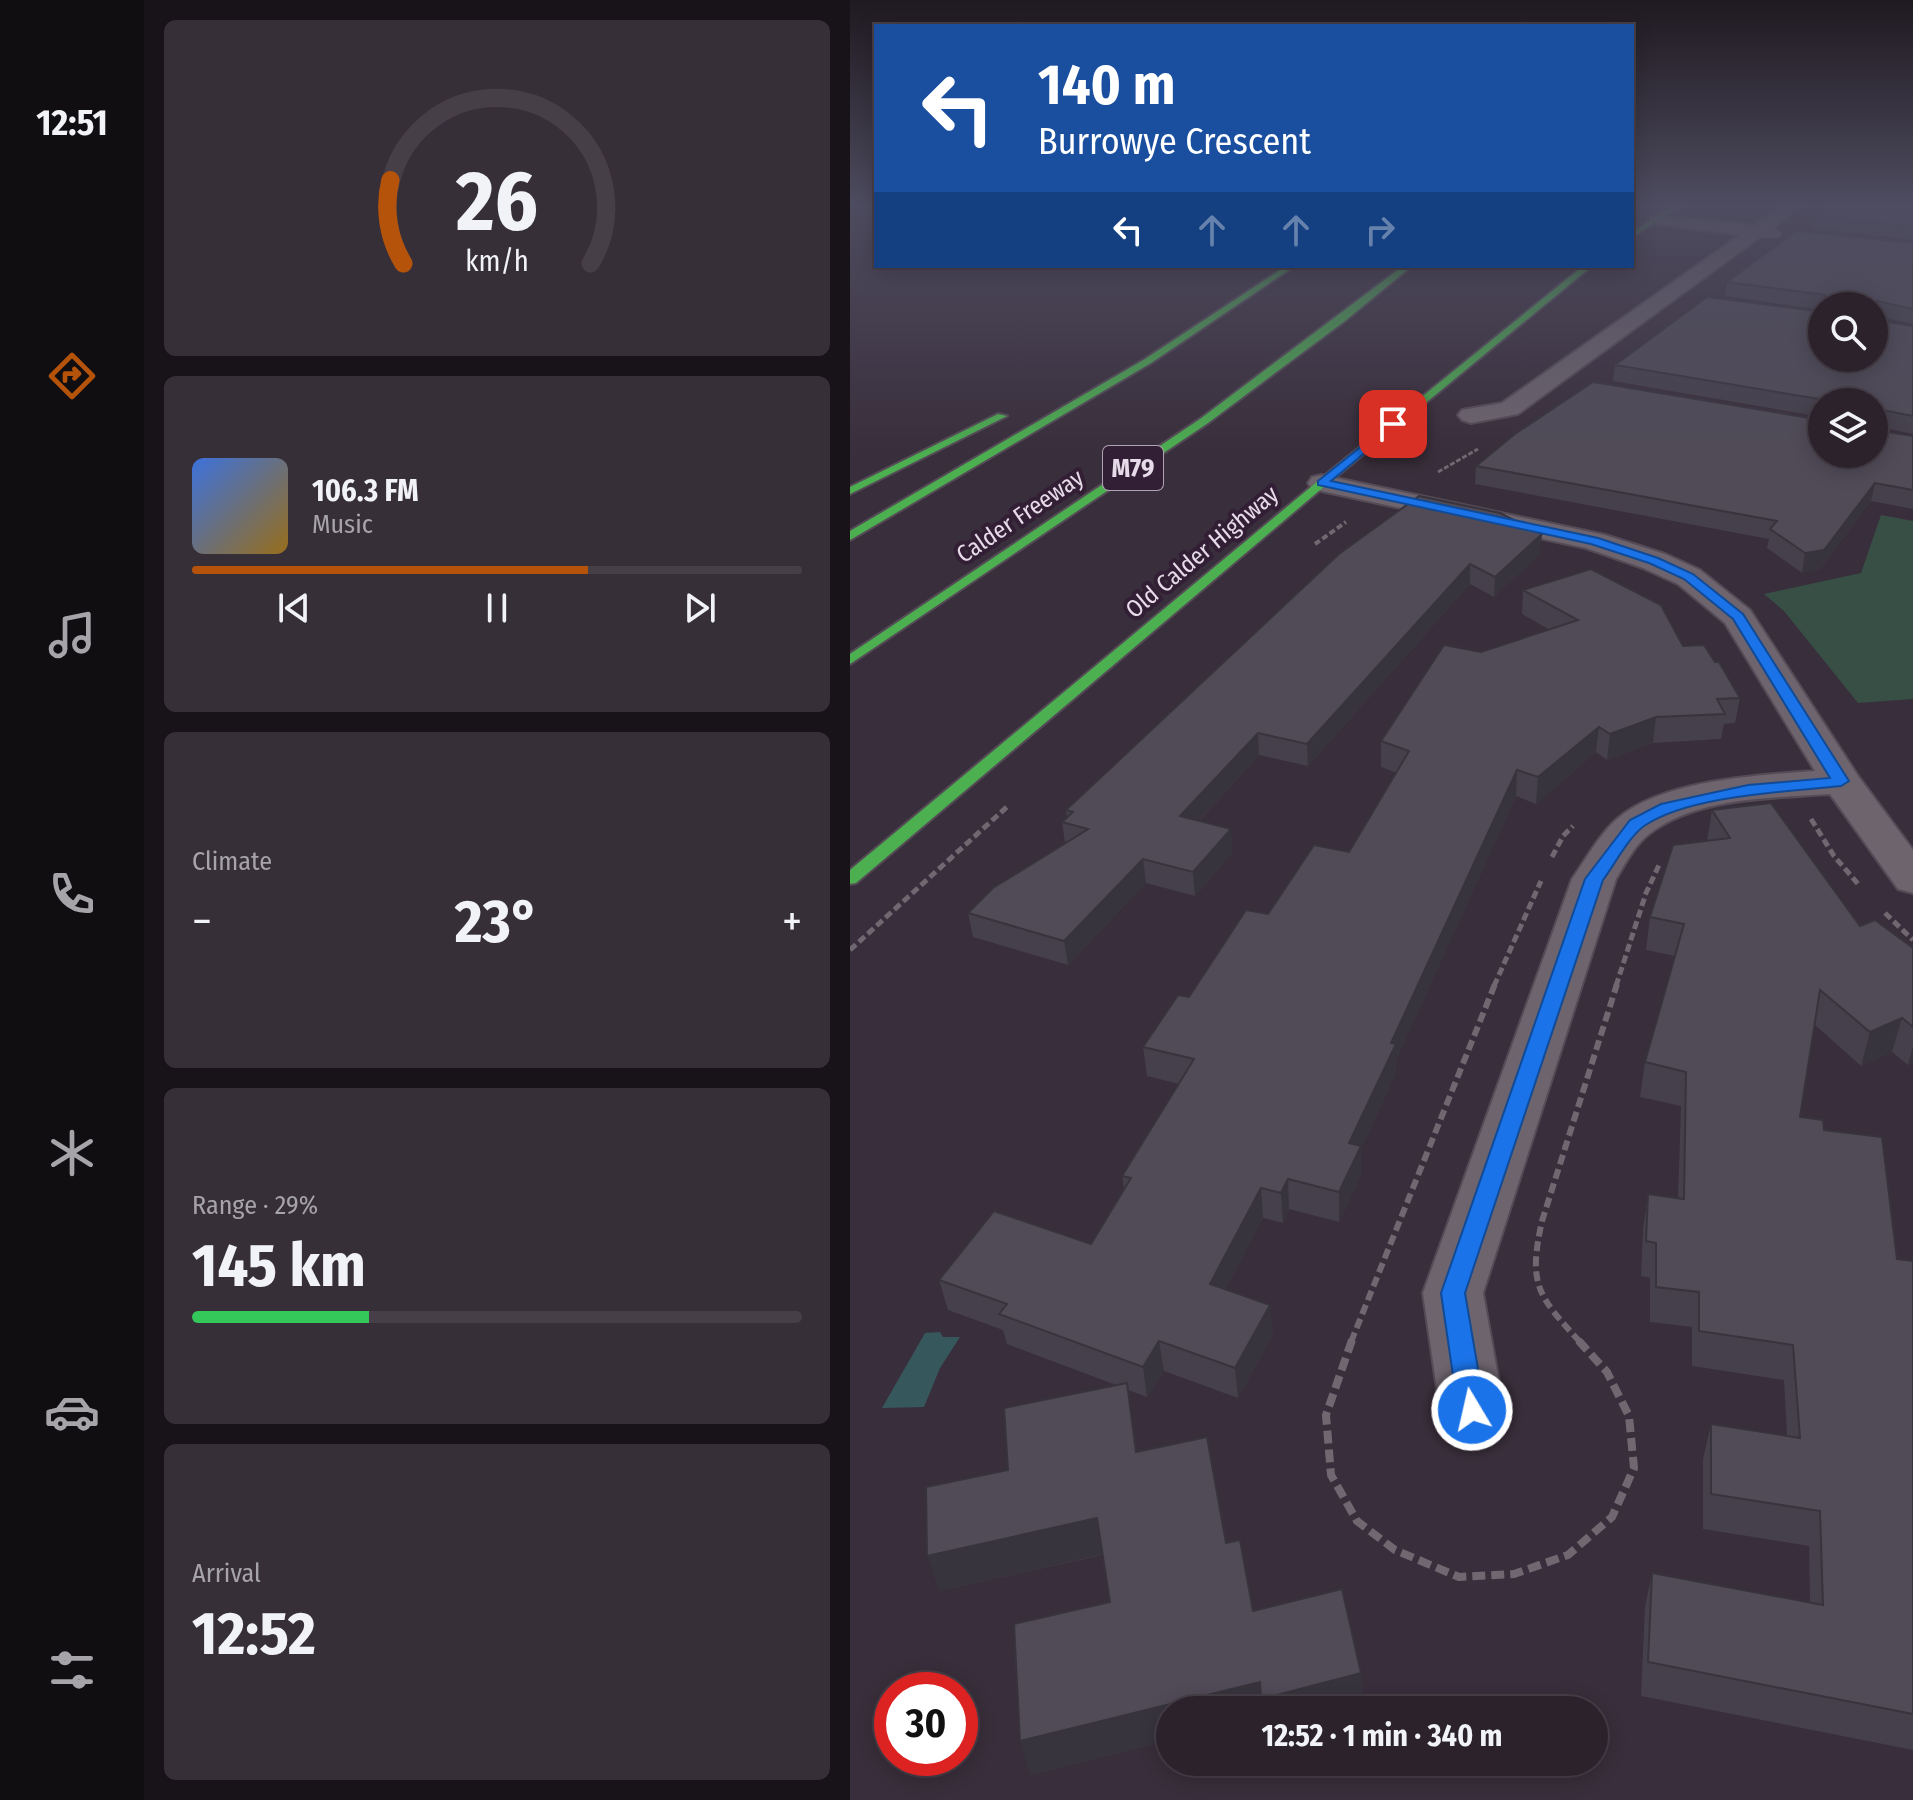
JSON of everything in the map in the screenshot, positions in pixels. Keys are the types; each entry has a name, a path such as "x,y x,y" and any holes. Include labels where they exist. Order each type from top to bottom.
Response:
{"main road":[{"path":"1156,333 1234,287"},
{"path":"850,536 1148,361 1259,287"},
{"name":"Calder Freeway","path":"850,660 1231,402 1383,287"},
{"name":"Old Calder Highway","path":"850,879 1322,483 1562,287"},
{"path":"850,491 1023,405"}],"street":[{"path":"1471,415 1505,411 1681,287"},
{"path":"1667,297 1703,302"},
{"path":"1550,381 1586,387"},
{"path":"1322,483 1594,541 1654,561 1689,577 1738,617 1841,781 1913,880"},
{"path":"1472,1410 1453,1293 1594,879 1636,824 1667,808 1706,797 1841,781"}],"path":[{"path":"1312,546 1348,520 1378,510 1396,498"},
{"path":"1788,785 1834,856 1867,894"},
{"path":"850,950 1015,799"},
{"path":"1876,904 1913,940"}],"shaded area":[{"path":"1881,515 1913,521 1913,699 1858,703 1784,611 1764,594 1861,573"},
{"path":"940,1332 943,1337 960,1337 940,1368 924,1407 882,1408 925,1333"}],"building":[{"path":"1765,287 1913,287 1913,309 1888,303 1888,292 1808,293"},
{"path":"1707,297 1808,310 1808,372 1888,372 1888,322 1913,326 1913,416 1888,411 1888,388 1808,388 1808,397 1615,365"},
{"path":"1593,382 1808,418 1808,468 1888,468 1888,432 1913,436 1913,490 1875,483 1824,550 1805,553 1770,529 1777,521 1476,466 1515,434"},
{"path":"1419,496 1500,513 1542,534 1495,577 1470,564 1307,744 1258,733 1180,816 1231,829 1193,872 1143,859 1064,941 968,913 993,888 1088,829 1062,822 1073,812 1066,810 1339,554"},
{"path":"1591,569 1661,605 1683,646 1704,645 1715,662 1719,662 1740,698 1717,699 1725,714 1656,717 1610,734 1599,727 1538,777 1517,770 1391,1043 1396,1044 1349,1143 1361,1146 1339,1192 1288,1179 1281,1193 1261,1188 1210,1284 1270,1305 1235,1368 1159,1341 1143,1367 999,1314 1007,1304 939,1280 994,1211 1091,1244 1131,1178 1122,1176 1194,1059 1143,1047 1178,995 1189,997 1246,910 1268,914 1314,845 1349,852 1409,751 1381,741 1444,645 1481,652 1578,620 1523,590"},
{"path":"1771,803 1860,926 1875,920 1913,948 1913,1027 1902,1018 1870,1032 1820,990 1800,1117 1823,1120 1824,1130 1882,1137 1897,1259 1913,1261 1913,1714 1648,1662 1652,1573 1823,1605 1820,1511 1711,1494 1711,1424 1800,1438 1793,1345 1699,1331 1699,1292 1656,1287 1656,1243 1646,1241 1648,1194 1684,1199 1686,1072 1645,1062 1684,924 1650,917 1673,845 1730,838 1712,810"},
{"path":"1127,1383 1136,1452 1207,1437 1226,1543 1240,1540 1253,1611 1342,1589 1361,1673 1273,1696 1261,1696 1260,1682 1203,1696 1156,1696 1156,1708 1020,1741 1014,1624 1110,1602 1097,1518 927,1556 926,1487 1008,1470 1004,1408"}],"traffic: fast":[{"path":"850,536 1148,361 1259,287"},
{"path":"850,660 1204,421 1381,287"},
{"path":"850,879 1322,483 1562,287"},
{"path":"850,491 1002,416"}],"route":[{"path":"1393,424 1322,483 1594,541 1654,561 1689,577 1715,595 1738,617 1841,781 1748,790 1667,808 1636,824 1594,879 1453,1293 1472,1410"}]}
